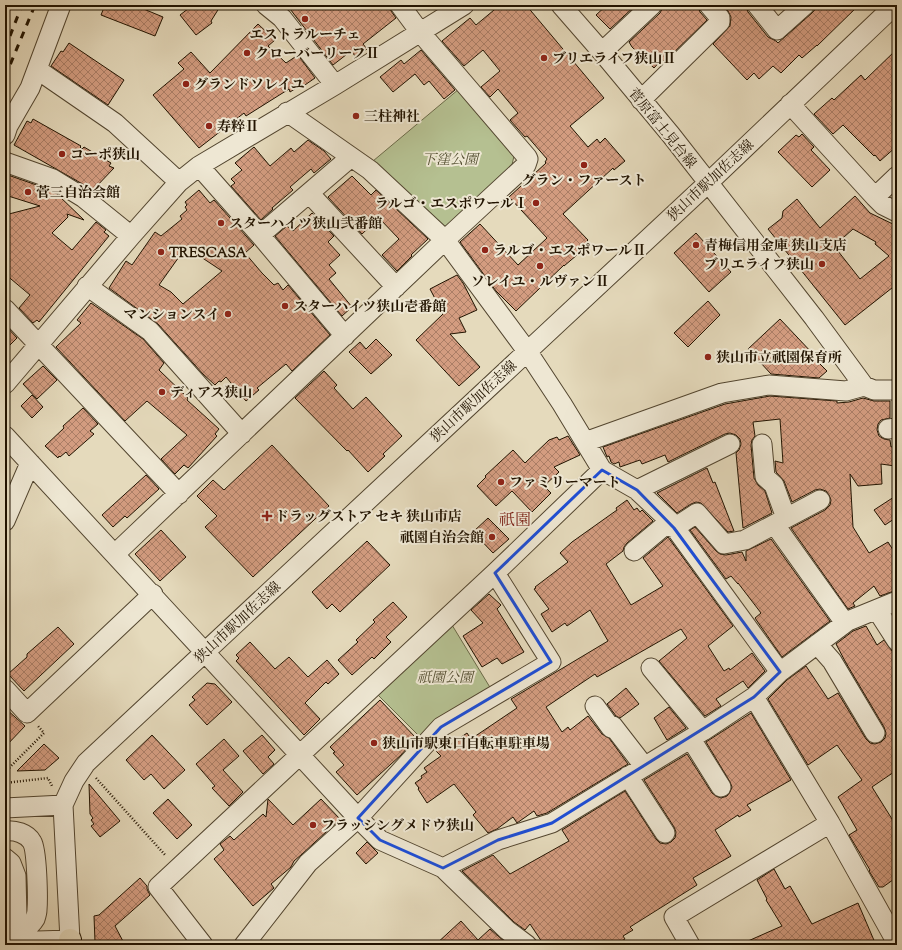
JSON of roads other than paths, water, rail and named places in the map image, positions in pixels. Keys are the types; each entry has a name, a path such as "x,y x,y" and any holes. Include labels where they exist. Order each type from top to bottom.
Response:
{"street":[{"path":"5,135 8,126 30,88 38,70 61,5"},
{"path":"266,5 282,18 335,85"},
{"path":"115,554 346,336 445,240 526,166 528,160 420,32 400,5"},
{"path":"5,384 87,286 179,182 199,166 287,112 335,85 464,5"},
{"name":"菅原富士見台線","path":"561,5 671,135 814,318 864,386"},
{"path":"602,52 652,5"},
{"path":"641,100 720,22 720,18 709,5"},
{"path":"757,5 777,30 805,5"},
{"name":"狭山市駅加佐志線","path":"63,805 74,781 86,763 708,183 895,5"},
{"path":"38,70 115,123 179,182"},
{"path":"790,104 875,197 883,205 897,212"},
{"path":"287,112 370,170 445,240 527,351 602,470 638,490 672,524 780,672"},
{"path":"260,235 351,157"},
{"path":"5,162 53,179 84,198 131,236"},
{"path":"199,166 346,336"},
{"path":"875,197 897,176"},
{"path":"309,193 396,287"},
{"path":"87,286 150,331 242,434"},
{"path":"5,309 178,494"},
{"path":"585,442 722,393 769,386 846,391 864,386 874,390 897,390"},
{"path":"5,436 380,840 443,868 507,930 527,945"},
{"path":"638,490 730,444"},
{"path":"762,444 765,477 774,484 780,522 845,623"},
{"path":"5,521 30,463"},
{"path":"203,945 158,887 495,573 602,470"},
{"path":"634,551 672,524 697,513 724,544 745,540 820,500"},
{"path":"244,945 308,863 358,818 441,727 551,662 495,573"},
{"path":"5,689 27,713 153,594"},
{"path":"443,868 498,840 552,823 697,735 754,697 780,672 845,623 897,601"},
{"path":"877,610 897,641"},
{"path":"818,644 832,661 875,733"},
{"path":"651,668 697,735 721,787"},
{"path":"754,697 830,823 897,943"},
{"path":"595,706 611,728 613,726 644,766"},
{"path":"628,776 665,833"},
{"path":"5,808 63,805 70,943 7,942"},
{"path":"690,945 674,917 830,823"},
{"path":"5,831 19,832 27,836 32,842 35,850 37,912 34,920 7,942"},
{"path":"5,857 11,863 16,876 17,918 16,930 7,942"},
{"path":"5,857 26,857 36,866"}],"railway":[{"path":"5,49 22,5"},
{"path":"5,77 35,5"}],"place":[{"name":"エストラルーチェ","path":"305,19"},
{"name":"クローバーリーフⅡ","path":"247,53"},
{"name":"ブリエライフ狭山Ⅱ","path":"544,58"},
{"name":"グランドソレイユ","path":"186,84"},
{"name":"三柱神社","path":"356,116"},
{"name":"寿粹Ⅱ","path":"209,126"},
{"name":"コーポ狭山","path":"62,154"},
{"name":"グラン・ファースト","path":"584,165"},
{"name":"菅三自治会館","path":"28,192"},
{"name":"ラルゴ・エスポワールⅠ","path":"536,203"},
{"name":"スターハイツ狭山弐番館","path":"221,223"},
{"name":"青梅信用金庫 狭山支店","path":"696,245"},
{"name":"ラルゴ・エスポワールⅡ","path":"485,250"},
{"name":"TRESCASA","path":"161,252"},
{"name":"ブリエライフ狭山","path":"822,264"},
{"name":"ソレイユ・ルヴァンⅡ","path":"540,266"},
{"name":"スターハイツ狭山壱番館","path":"285,306"},
{"name":"マンションスイ","path":"228,314"},
{"name":"狭山市立祇園保育所","path":"708,357"},
{"name":"ディアス狭山","path":"162,392"},
{"name":"ファミリーマート","path":"501,482"},
{"name":"ドラッグストア セキ 狭山市店","path":"267,516"},
{"name":"祇園自治会館","path":"492,537"},
{"name":"狭山市駅東口自転車駐車場","path":"374,743"},
{"name":"フラッシングメドウ狭山","path":"313,825"}],"district":[{"name":"祇園","path":"515,519"}],"park label":[{"name":"下窪公園","path":"450,159"},
{"name":"祇園公園","path":"445,677"}]}
